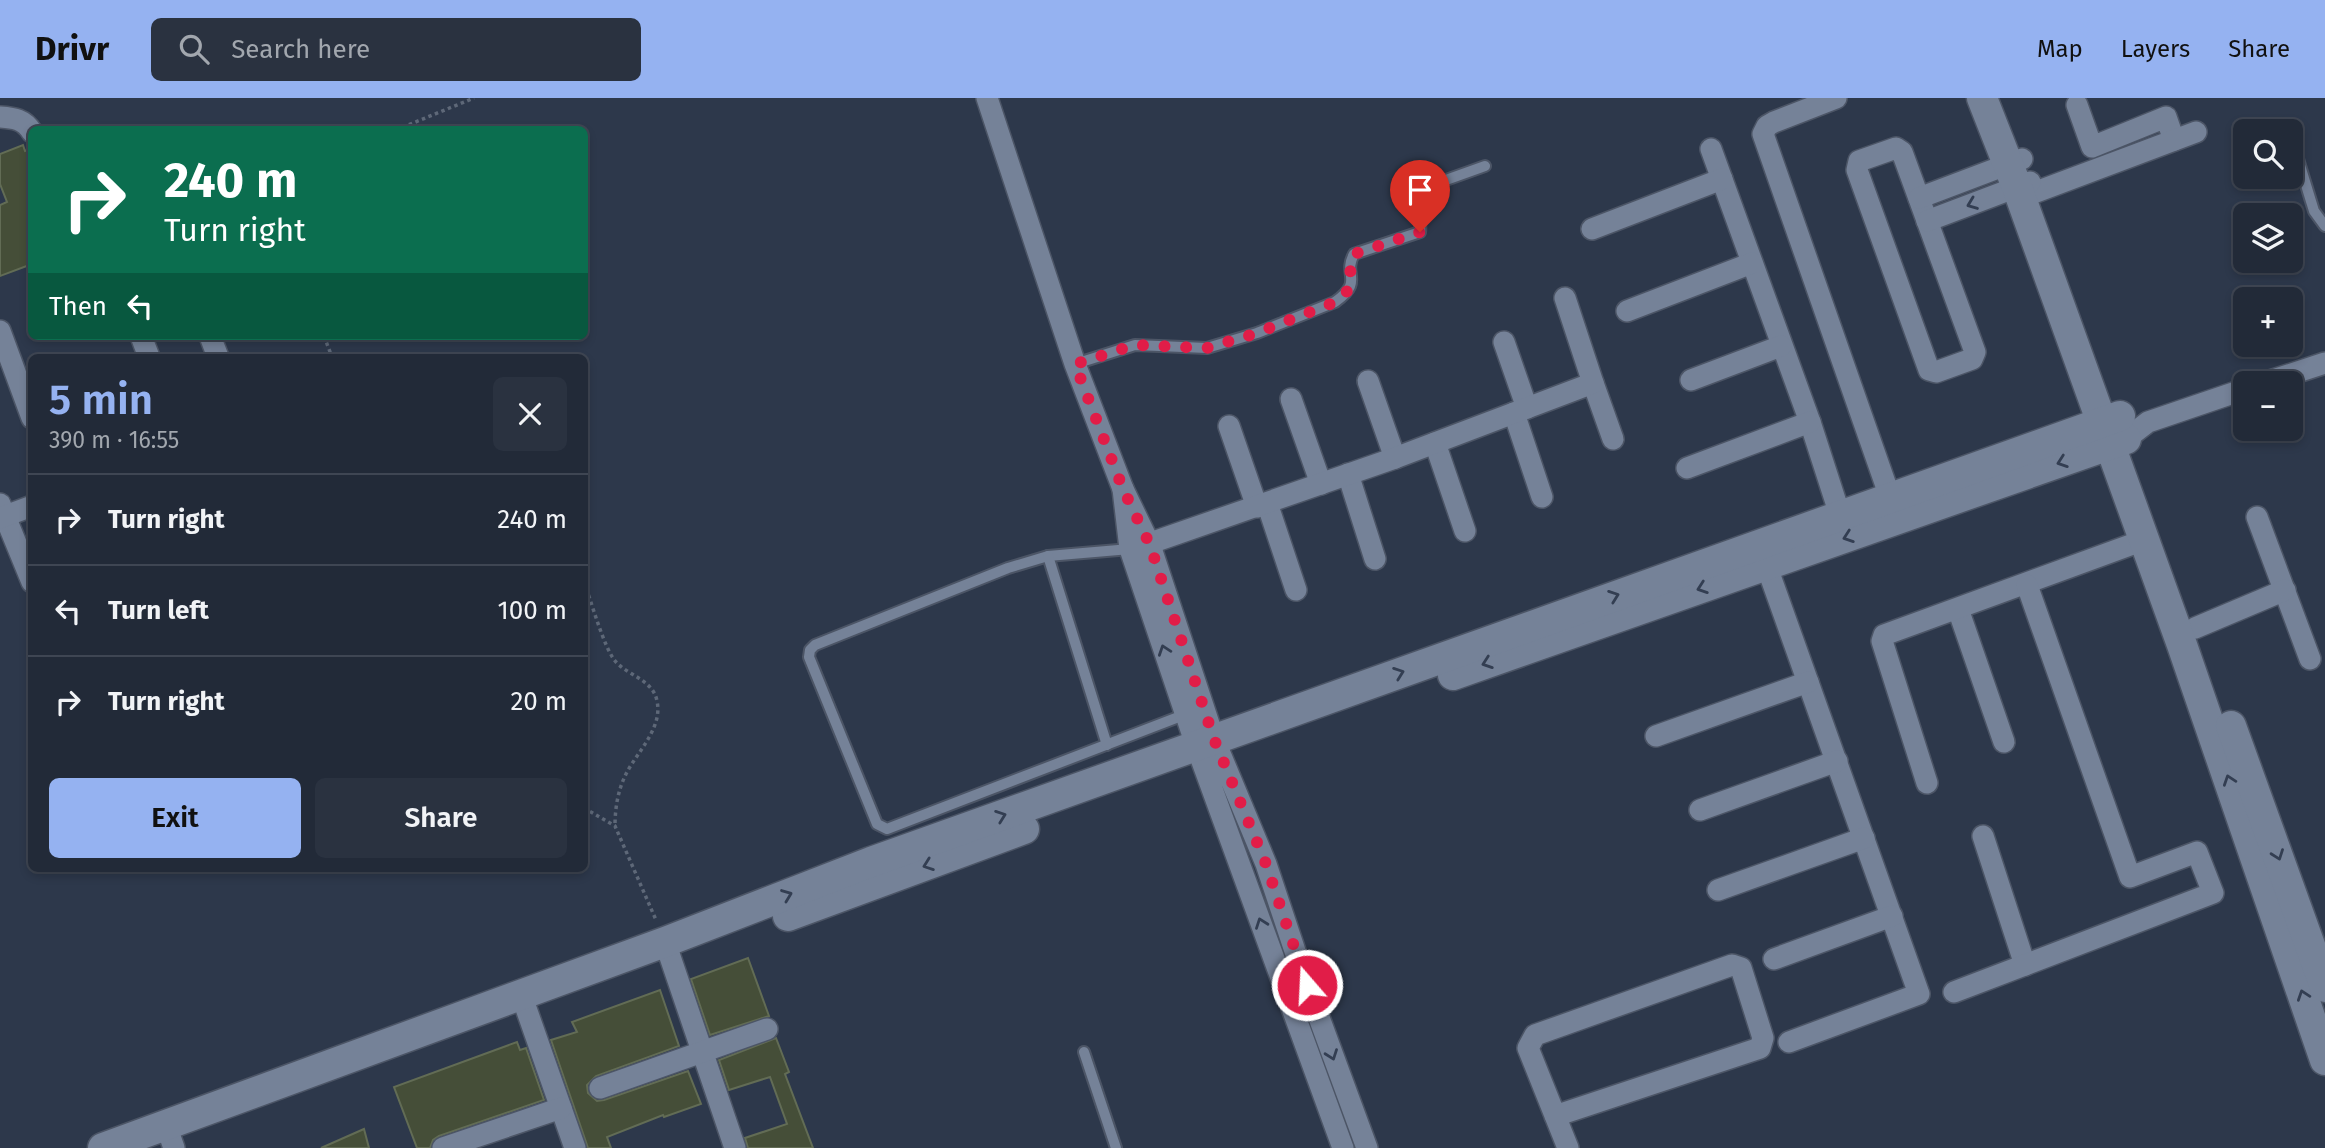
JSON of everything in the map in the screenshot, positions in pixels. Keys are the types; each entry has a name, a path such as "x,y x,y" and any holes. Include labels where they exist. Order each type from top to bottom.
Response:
{"street":[{"path":"987,98 1075,364 1123,489 1194,710 1343,1148"},
{"path":"1836,98 1774,122 1767,126 1763,134 1890,497"},
{"path":"1982,98 2022,181 2121,429 2325,987"},
{"path":"2000,98 2022,181"},
{"path":"2077,105 2099,168"},
{"path":"2092,147 2163,107 2174,140"},
{"path":"0,117 15,118 23,121 28,127"},
{"path":"1919,198 2099,168 2196,132"},
{"path":"1711,149 1810,422 1840,515"},
{"path":"1899,149 1927,221 1975,352 1972,359 1932,372 1929,370 1857,170 1859,161 1899,149"},
{"path":"1592,229 1722,179"},
{"path":"1927,221 2022,181"},
{"path":"1627,311 1752,263"},
{"path":"1565,298 1612,439"},
{"path":"0,331 28,407"},
{"path":"1504,342 1542,497"},
{"path":"1691,380 1781,345"},
{"path":"2301,371 2325,363"},
{"path":"1368,381 1395,458"},
{"path":"1140,547 1395,458 1593,383"},
{"path":"1763,555 1840,515 1890,497 2233,393"},
{"path":"1292,398 1321,484"},
{"path":"1687,468 1810,422"},
{"path":"1229,426 1296,590"},
{"path":"2121,429 2144,540 2325,1060"},
{"path":"103,1148 166,1141 524,1003 668,951 871,862 1208,751 2121,429"},
{"path":"1435,443 1465,531"},
{"path":"1348,474 1375,559"},
{"path":"28,507 2,513 28,573"},
{"path":"2257,517 2310,659"},
{"path":"1927,783 1884,635 2027,585 2144,540"},
{"path":"1763,555 1919,994 1789,1042"},
{"path":"1954,992 2213,893 2199,853 2196,852 2130,877 2027,585"},
{"path":"2195,628 2285,590"},
{"path":"1958,608 2004,742"},
{"path":"1656,736 1808,682"},
{"path":"1208,751 1266,864 1367,1148"},
{"path":"1700,810 1837,761"},
{"path":"1983,836 2025,965"},
{"path":"1718,890 1864,838"},
{"path":"1774,959 1892,916"},
{"path":"668,951 735,1148"},
{"path":"1555,1116 1760,1048 1763,1038 1741,968 1732,965 1535,1035 1528,1048 1555,1116 1568,1148"},
{"path":"524,1003 575,1148"},
{"path":"600,1088 767,1029"},
{"path":"443,1148 561,1108"}],"lane":[{"path":"1075,364 1135,345 1207,348 1257,333 1335,302 1346,294 1353,283 1350,264 1354,254 1420,232 1414,198 1418,190 1485,166"},
{"path":"2303,175 2314,211 2325,226"},
{"path":"1140,547 1048,556 1008,568 815,645 810,649 809,657 877,824 887,830 1194,710"},
{"path":"1048,556 1107,745"},
{"path":"1084,1052 1116,1148"}],"path":[{"path":"406,126 474,98"},
{"path":"588,592 614,659 648,684 658,703 654,724 645,746 626,773 620,790 615,826 668,951"},
{"path":"588,810 615,826"}],"building":[{"path":"23,145 25,151 28,150 28,266 0,276 0,205 7,202 0,184 0,154"},
{"path":"748,958 769,1016 710,1035 691,979"},
{"path":"660,990 679,1046 596,1076 587,1085 588,1093 597,1101 604,1100 688,1071 701,1104 664,1117 663,1115 607,1137 611,1148 588,1148 551,1040 577,1032 572,1022"},
{"path":"776,1038 789,1072 785,1074 813,1148 748,1148 745,1138 787,1124 770,1077 729,1090 719,1060"},
{"path":"517,1042 520,1050 526,1048 544,1100 439,1136 433,1140 430,1148 417,1148 394,1087"},
{"path":"364,1129 369,1148 321,1148"}],"route":[{"path":"1307,985 1266,864 1214,739 1150,545 1123,489 1075,364 1126,346 1146,344 1199,349 1257,333 1335,302 1346,294 1353,283 1350,264 1354,254 1420,232"}]}
